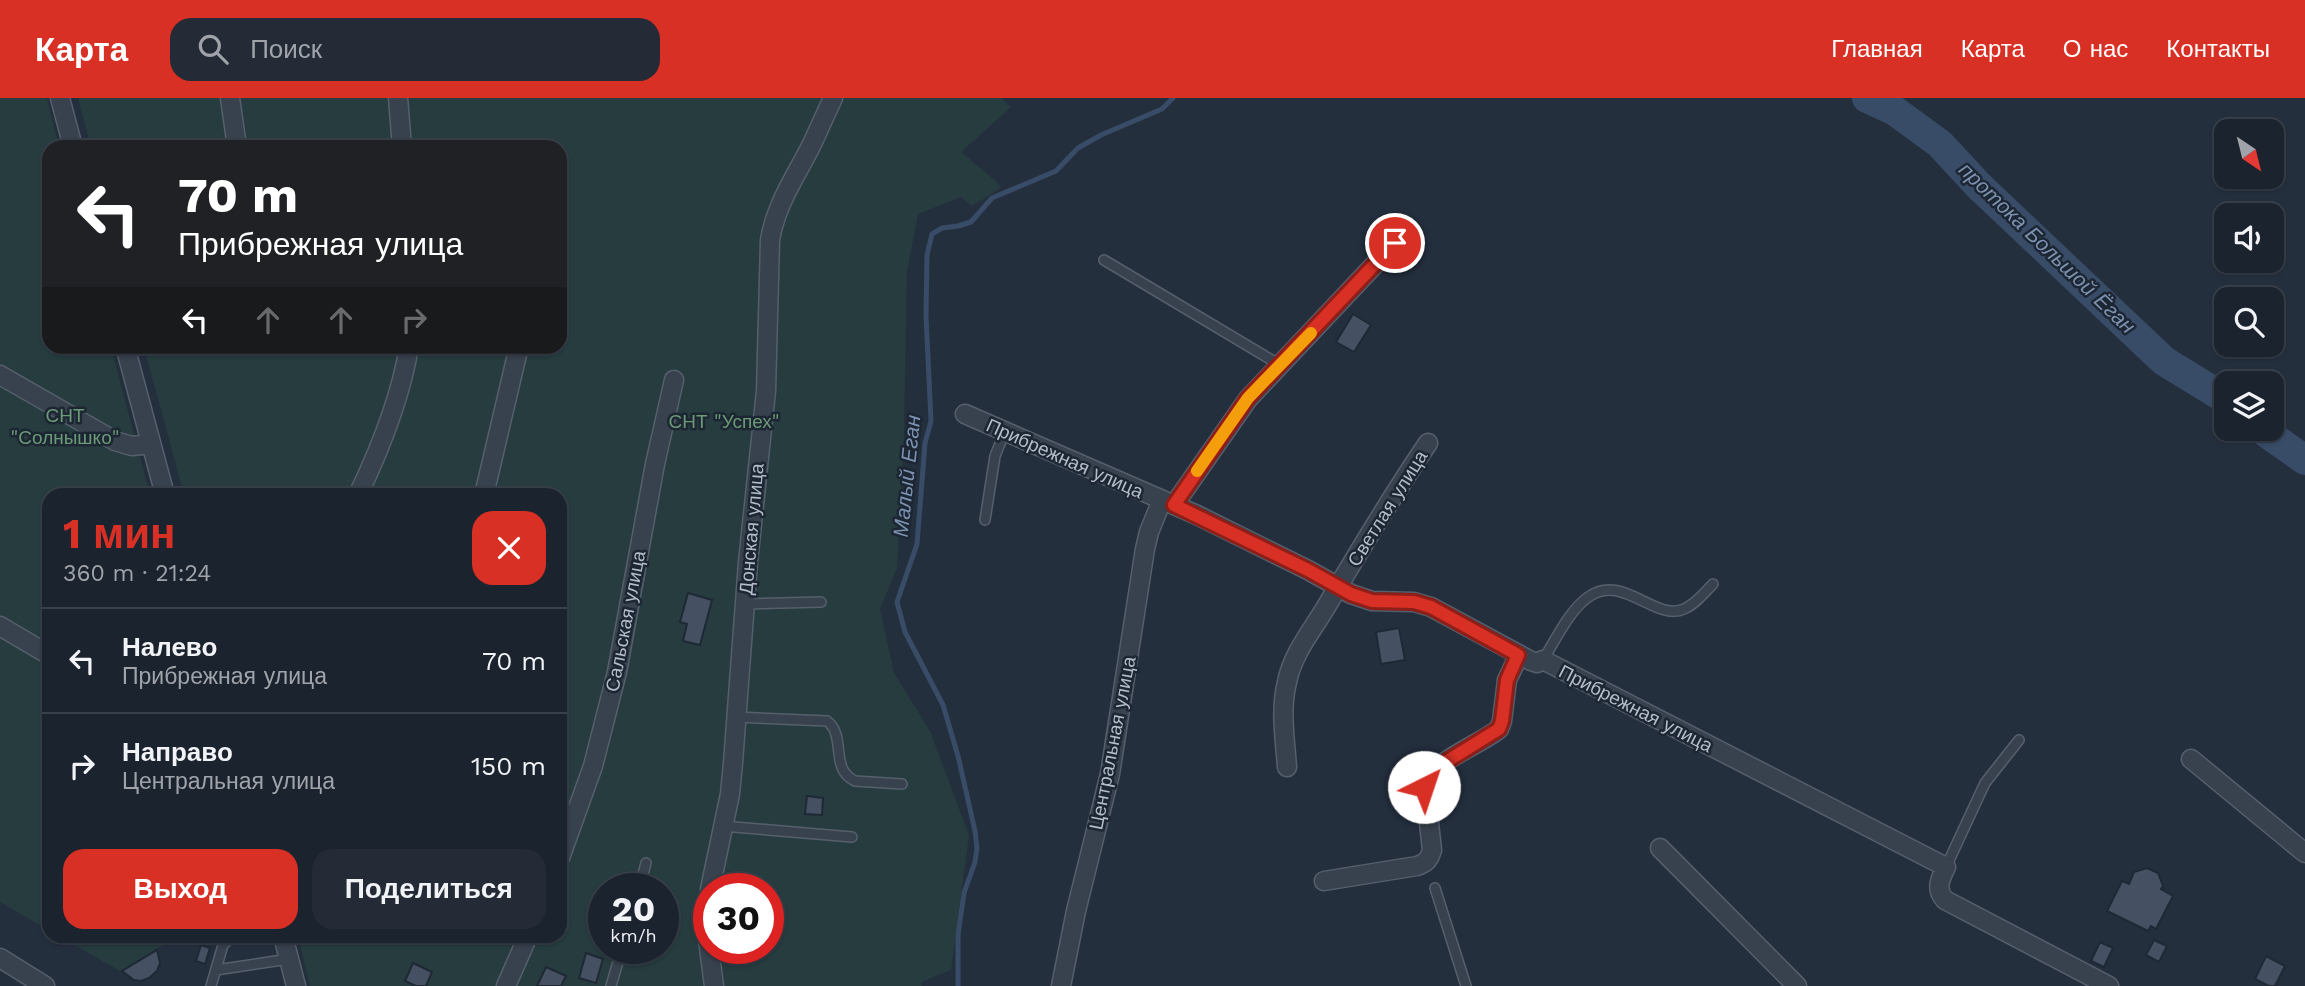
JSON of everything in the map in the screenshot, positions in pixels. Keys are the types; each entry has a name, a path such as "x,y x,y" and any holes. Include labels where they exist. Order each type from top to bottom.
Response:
{"street":[{"path":"60,98 70,140"},
{"path":"230,98 236,140"},
{"path":"398,98 401,140"},
{"name":"Донская улица","path":"713,873 730,794 744,604 766,391 770,240 773,219 812,144 832,98"},
{"name":"Центральная улица","path":"1061,986 1076,911 1110,774 1149,532 1248,398 1395,243"},
{"path":"127,354 163,488"},
{"path":"361,488 391,415 408,354"},
{"path":"486,488 517,354"},
{"path":"0,375 115,441 132,446 151,444"},
{"name":"Сальская улица","path":"567,838 593,766 617,672 655,464 674,380"},
{"name":"Прибрежная улица","path":"965,414 1168,503 1351,594 1372,601 1414,602 1431,607 1518,655 1537,663 1543,660 1946,867"},
{"name":"Светлая улица","path":"1287,767 1283,704 1296,654 1385,506 1428,443"},
{"path":"0,626 42,651"},
{"path":"1324,881 1417,866 1430,858 1432,850 1424,787 1426,780 1436,768 1499,729 1507,680 1518,655"},
{"path":"2191,759 2305,853"},
{"path":"1660,848 1797,986"},
{"path":"1946,867 1938,888 1945,900 2109,986"},
{"path":"286,943 296,986"},
{"path":"506,986 525,943"},
{"path":"0,958 45,986"},
{"path":"711,964 714,986"}],"lane":[{"path":"1104,260 1280,366"},
{"path":"985,520 995,456 1004,431"},
{"path":"1543,660 1578,606 1598,591 1628,593 1672,611 1684,609 1694,603 1713,584"},
{"path":"744,604 821,602"},
{"path":"736,717 827,721 835,729 840,765 848,778 855,781 902,784"},
{"path":"1946,867 1984,783 2019,740"},
{"path":"722,826 852,837"},
{"path":"643,873 646,863"},
{"path":"1435,888 1466,986"},
{"path":"211,986 225,943"},
{"path":"216,970 289,959"},
{"path":"611,986 617,964"}],"green space":[{"name":"СНТ \"Солнышко\"","path":"0,98 47,98 57,140 42,140 42,354 113,354 148,488 42,488 42,926 0,902"},
{"name":"СНТ \"Успех\"","path":"78,98 1001,98 1011,107 961,152 1001,188 972,206 961,197 918,214 907,271 904,434 897,568 880,609 894,673 930,731 969,835 951,970 921,982 922,986 310,986 300,943 567,943 567,488 182,488 146,354 567,354 567,140 89,140"},
{"path":"71,943 166,943 120,971"}],"building":[{"path":"1353,314 1371,325 1354,352 1336,342"},
{"path":"688,593 712,600 700,645 683,641 687,624 680,622"},
{"path":"1399,628 1405,660 1381,664 1376,632"},
{"path":"807,796 823,798 822,815 805,814"},
{"path":"2147,868 2158,873 2163,886 2161,889 2173,896 2156,929 2151,926 2148,931 2107,911 2122,881 2129,884 2134,872"},
{"path":"2154,940 2167,946 2159,962 2146,955"},
{"path":"2100,942 2113,948 2104,967 2091,961"},
{"path":"201,945 210,948 205,964 196,961"},
{"path":"157,950 160,963 157,971 149,978 134,980 122,971"},
{"path":"586,953 588,964 602,964 596,983 579,978"},
{"path":"2266,956 2285,966 2275,986 2255,979"},
{"path":"413,963 432,972 426,986 416,986 405,981"},
{"path":"546,967 566,976 561,986 537,986"}],"waterway":[{"name":"Малый Еган","path":"958,986 958,935 964,893 975,862 975,831 943,705 905,632 897,602 917,544 925,443 931,421 926,316 927,255 932,234 942,228 971,222 992,198 1056,171 1078,148 1101,135 1162,109 1173,98"},
{"name":"протока Большой Ёган","path":"1867,98 1895,111 1940,144 1979,186 2164,361 2214,392"},
{"name":"протока Большой Ёган","path":"2278,441 2305,460"}],"slow traffic":[{"path":"1197,471 1248,398 1311,333"}],"route":[{"path":"1395,243 1248,398 1174,505 1308,570 1351,594 1372,601 1414,602 1431,607 1518,655 1507,680 1499,729 1436,768 1430,773 1424,787"}]}
